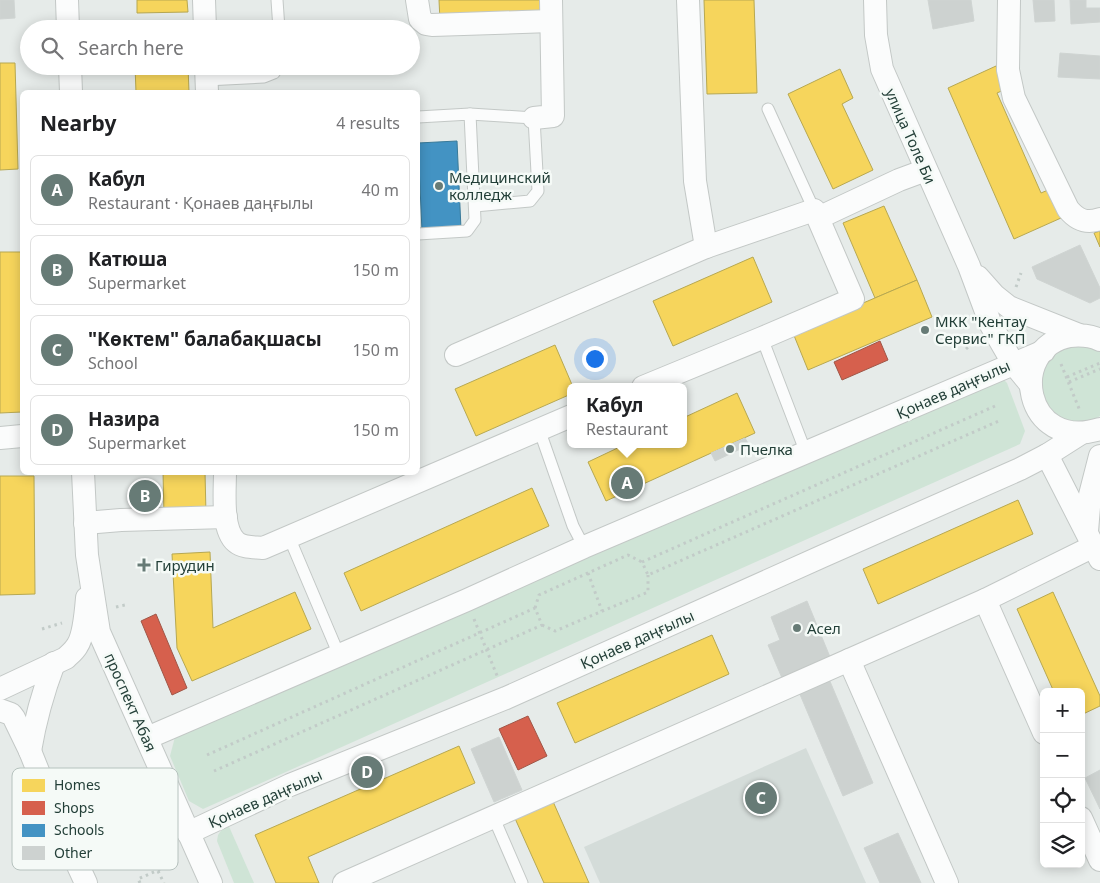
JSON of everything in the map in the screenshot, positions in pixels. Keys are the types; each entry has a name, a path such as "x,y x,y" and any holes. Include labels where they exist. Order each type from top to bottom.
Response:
{"street":[{"path":"67,0 68,20"},
{"path":"204,0 204,20"},
{"path":"417,0 420,19 426,24 432,25 551,11 553,116 534,118"},
{"path":"688,0 696,181 706,247"},
{"name":"улица Толе Би","path":"875,0 876,35 882,68 969,266 991,325 1013,363 1031,385"},
{"path":"1009,0 1008,70 1014,98 1068,209 1074,217 1082,221 1092,222 1100,219"},
{"path":"70,75 71,90"},
{"path":"456,354 706,247 816,214 926,170"},
{"path":"653,383 854,299 816,214"},
{"name":"улица Толе Би","path":"969,266 994,295 1009,306 1094,338"},
{"name":"Қонаев даңғылы","path":"147,738 467,600 584,547 982,378 1047,348 1064,338 1094,338"},
{"name":"Қонаев даңғылы","path":"1047,348 1037,361 1032,372 1032,397 1037,409 1055,427 1067,432 1090,432"},
{"path":"225,475 226,517 229,533 236,542 247,547 263,548 567,418"},
{"name":"Қонаев даңғылы","path":"188,833 290,785 506,698 1020,469 1090,432"},
{"path":"0,438 20,436"},
{"path":"1047,455 1093,545"},
{"path":"1093,545 1090,495 1100,456"},
{"path":"0,689 66,658 79,644 86,602 87,555 84,475"},
{"path":"85,523 226,517"},
{"path":"344,883 985,600 1093,545"},
{"name":"проспект Абая","path":"87,555 99,632 160,768"},
{"path":"985,600 1040,724"},
{"path":"849,660 948,883"},
{"path":"30,751 43,691 54,663"},
{"path":"0,710 11,714 14,718 37,768"},
{"name":"проспект Абая","path":"178,810 211,883"},
{"path":"1083,823 1100,860"},
{"path":"80,870 86,883"}],"lane":[{"path":"277,0 278,20"},
{"path":"206,80 264,77 269,75"},
{"path":"768,109 816,214"},
{"path":"420,234 468,231 475,220 470,114"},
{"path":"420,117 470,114 534,118 538,191 535,196 530,202 475,206"},
{"path":"762,338 806,453"},
{"path":"539,429 573,526 584,547"},
{"path":"289,537 339,655"},
{"path":"493,816 522,883"}],"path":[{"path":"1047,348 1067,376 1090,432"},
{"path":"1067,376 1100,363"},
{"path":"1069,382 1100,369"},
{"path":"642,562 995,406"},
{"path":"648,575 1000,420"},
{"path":"214,771 542,625 555,630 648,592 648,575 642,562 628,555 539,595 535,608 542,625"},
{"path":"588,573 602,611"},
{"path":"467,600 506,698"},
{"path":"207,755 535,608"},
{"path":"158,871 164,883"}],"shaded area":[{"path":"806,748 866,883 600,883 584,847"}],"green space":[{"path":"1072,343 1100,350 1100,416 1083,423 1070,422 1063,419 1043,404 1042,365 1049,354"},
{"path":"1002,378 1007,383 1025,431 1020,444 203,809 189,801 178,775 178,768 175,768 170,756 175,737"},
{"path":"227,822 254,883 234,883 217,841 218,835"}],"building: Homes":[{"path":"137,0 187,0 188,12 137,13"},
{"path":"439,0 542,0 543,17 440,21"},
{"path":"704,0 754,0 757,93 707,94"},
{"path":"0,63 15,63 18,169 0,170"},
{"path":"996,66 1006,89 997,93 1041,193 1048,190 1061,218 1014,239 948,88"},
{"path":"840,69 853,98 842,104 873,170 833,189 788,94"},
{"path":"135,75 188,75 189,90 136,90"},
{"path":"884,206 917,280 875,298 843,223"},
{"path":"1100,231 1100,247 1094,233"},
{"path":"0,252 20,252 20,412 0,413"},
{"path":"753,257 772,302 673,346 653,301"},
{"path":"917,280 932,317 808,370 793,333"},
{"path":"555,345 571,383 567,383 567,396 476,436 455,389"},
{"path":"737,393 755,433 606,501 588,462 618,448 687,448 687,416"},
{"path":"163,475 205,475 206,514 164,515"},
{"path":"0,476 34,476 35,594 0,595"},
{"path":"532,488 549,526 361,611 344,573"},
{"path":"1018,500 1033,534 878,604 863,569"},
{"path":"210,552 213,628 295,592 311,629 192,681 177,648 172,554"},
{"path":"1053,592 1100,696 1100,706 1085,713 1085,688 1052,688 1017,609"},
{"path":"712,635 729,674 575,743 557,703"},
{"path":"459,746 475,783 308,857 319,883 276,883 255,835"},
{"path":"551,797 589,883 544,883 513,814"}],"building: Shops":[{"path":"880,341 888,360 842,380 834,362"},
{"path":"156,614 187,688 172,695 141,621"},
{"path":"528,716 547,756 518,770 499,729"}],"building: Schools":[{"name":"Медицинский колледж","path":"457,141 461,229 422,231 420,143"}],"building: Other":[{"path":"0,0 14,0 15,18 0,19"},
{"path":"928,0 971,0 974,21 933,29"},
{"path":"1033,0 1054,0 1055,21 1035,22"},
{"path":"1070,0 1086,0 1086,8 1100,8 1100,22 1071,24"},
{"path":"1060,53 1100,56 1100,79 1058,77"},
{"path":"1080,245 1100,288 1100,298 1090,303 1037,279 1032,267"},
{"name":"Пчелка","path":"745,438 749,445 715,461 711,453"},
{"name":"Асел","path":"807,601 830,657 782,678 768,645 780,640 771,617"},
{"path":"826,672 873,783 843,796 796,685"},
{"path":"499,737 522,790 494,802 471,749"},
{"path":"1100,770 1100,809 1085,778"},
{"path":"898,833 921,883 880,883 864,848"}],"place":[{"name":"Медицинский колледж","path":"439,186"},
{"name":"МКК \"Кентау Сервис\" ГКП","path":"925,330"},
{"name":"Пчелка","path":"730,449"},
{"name":"Кабул","path":"627,483"},
{"name":"Катюша","path":"145,496"},
{"name":"Гирудин","path":"144,565"},
{"name":"Асел","path":"797,628"},
{"name":"Назира","path":"367,772"},
{"name":"\"Көктем\" балабақшасы","path":"761,798"}]}
